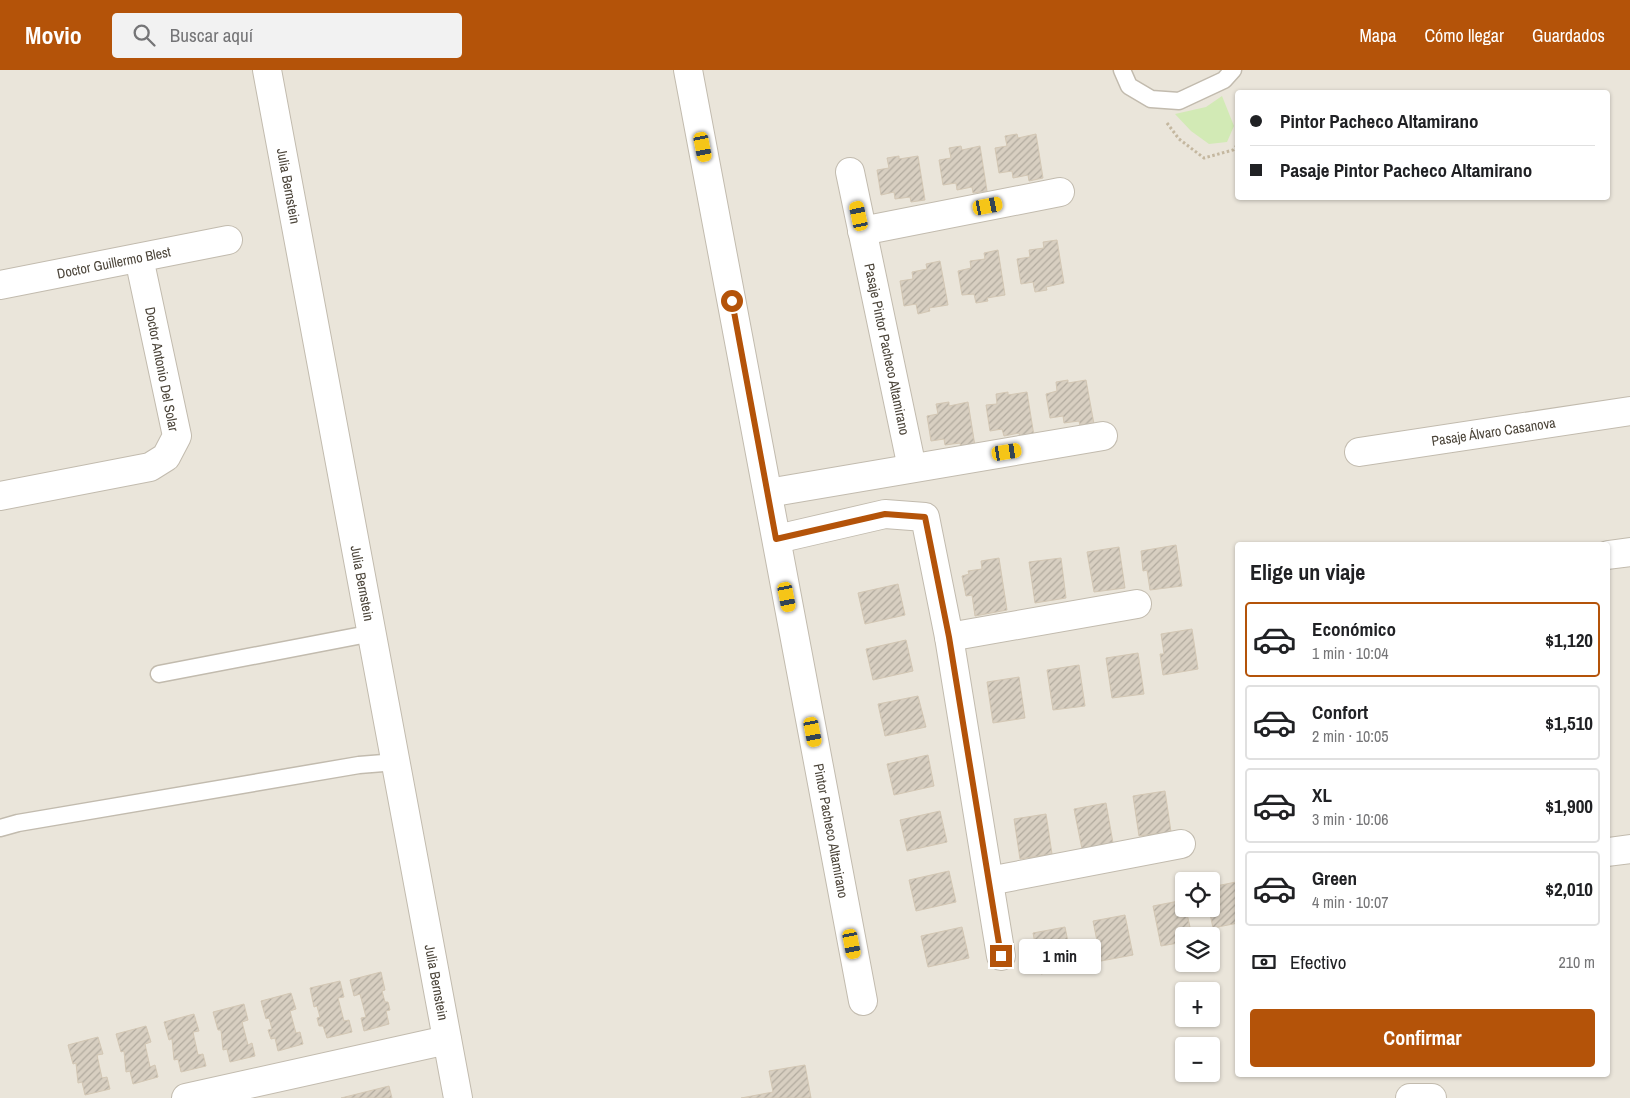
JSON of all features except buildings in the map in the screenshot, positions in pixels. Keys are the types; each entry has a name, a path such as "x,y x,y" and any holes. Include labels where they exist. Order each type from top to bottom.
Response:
{"street":[{"name":"Julia Bernstein","path":"267,70 458,1098"},
{"name":"Pintor Pacheco Altamirano","path":"688,70 863,1001"},
{"name":"Pasaje Pintor Pacheco Altamirano","path":"850,172 912,468"},
{"path":"862,231 1060,192"},
{"name":"Doctor Guillermo Blest","path":"0,285 228,240"},
{"name":"Doctor Antonio Del Solar","path":"0,496 150,467 166,457 177,436 139,258"},
{"name":"Pasaje Álvaro Casanova","path":"1359,452 1630,411"},
{"path":"768,493 1103,436"},
{"path":"776,539 885,514 925,517 949,637 1001,956"},
{"path":"1610,555 1630,552"},
{"path":"949,637 1136,604"},
{"path":"989,881 1181,844"},
{"path":"1610,852 1630,849"},
{"path":"186,1098 447,1040"},
{"path":"1410,1098 1432,1098"}],"lane":[{"path":"1122,70 1129,86 1151,99 1179,101 1224,80 1233,70"},
{"path":"159,674 372,633"},
{"path":"0,828 18,823 320,772 396,762"}],"path":[{"path":"1156,99 1162,116 1179,139 1204,158 1235,148"}],"shaded area":[{"path":"0,70 1630,70 1630,1098 0,1098"}],"green space":[{"path":"1222,96 1234,126 1227,142 1209,144 1191,131 1175,114 1206,107"}],"route":[{"path":"732,301 776,539 885,514 925,517 949,637 1001,956"}]}
